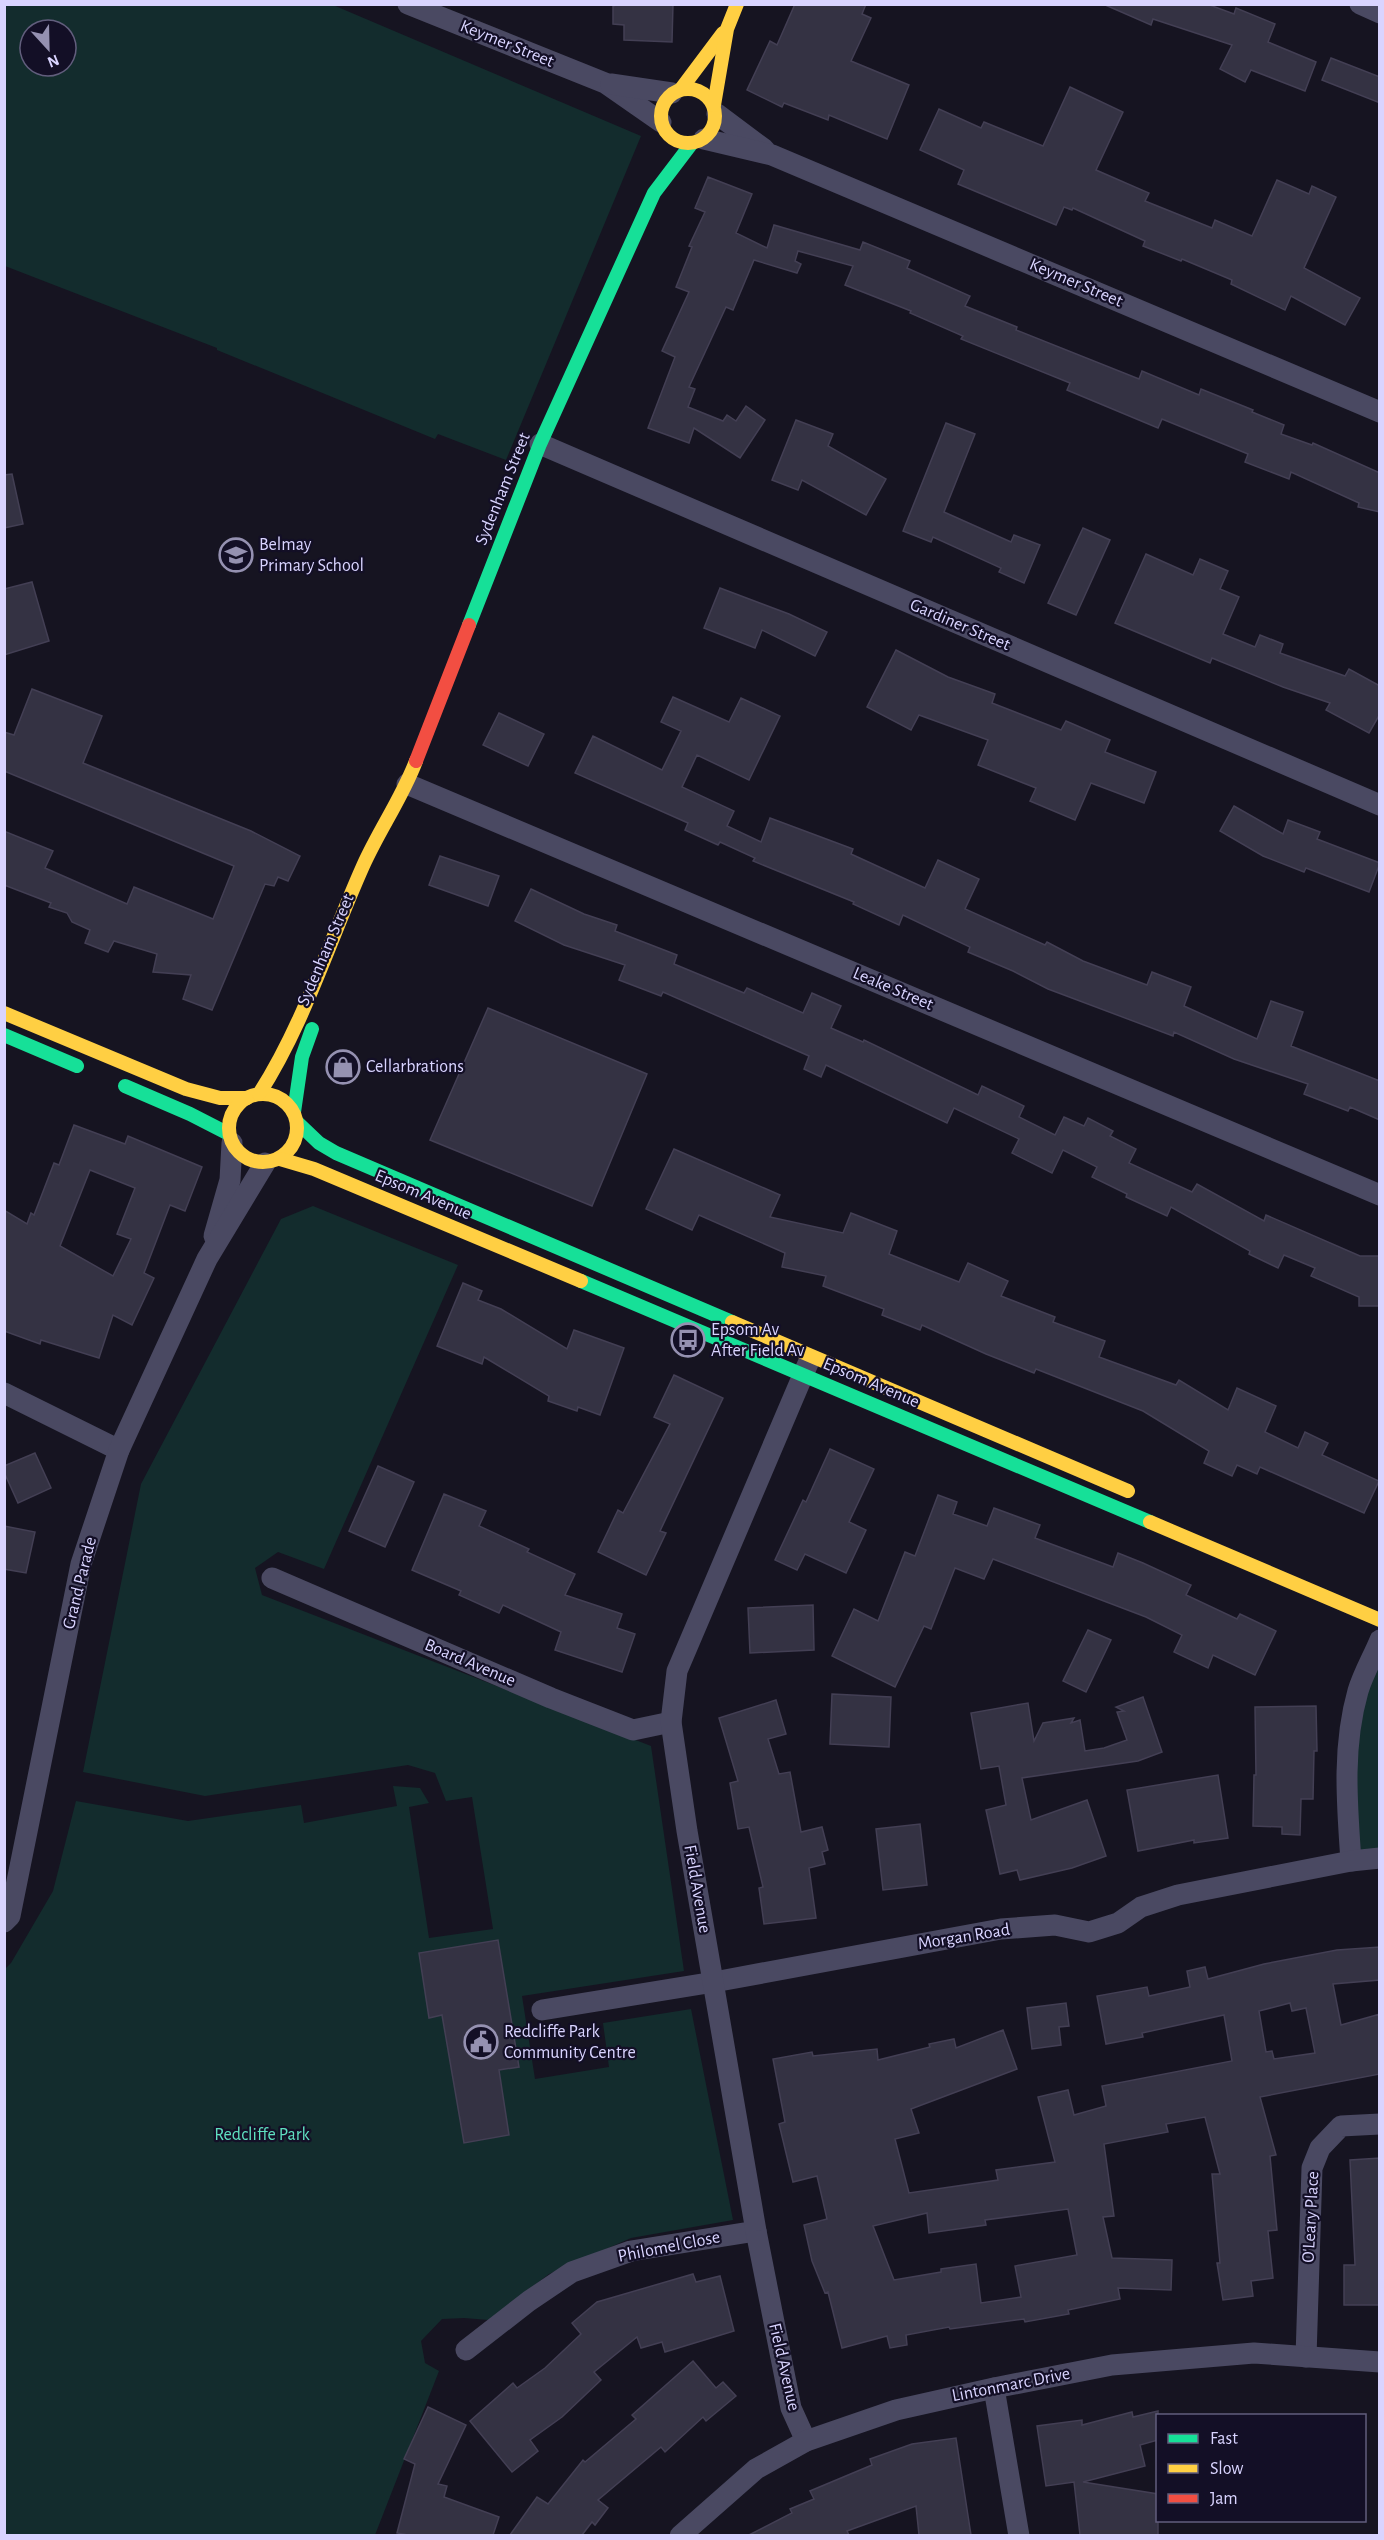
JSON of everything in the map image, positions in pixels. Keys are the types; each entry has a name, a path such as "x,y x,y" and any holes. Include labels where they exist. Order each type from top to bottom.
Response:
{"street":[{"name":"Keymer Street","path":"408,4 605,83 663,127"},
{"path":"726,29 714,128 698,141 676,141 663,127 662,108 726,29 737,4"},
{"path":"1360,4 1380,13"},
{"name":"Keymer Street","path":"605,83 676,91"},
{"path":"676,91 698,90 708,96 716,110"},
{"name":"Keymer Street","path":"716,110 772,155"},
{"name":"Sydenham Street","path":"383,859 403,793 540,444 654,193 661,157 663,127"},
{"name":"Keymer Street","path":"698,141 772,155 1380,412"},
{"name":"Sydenham Street","path":"654,193 698,141"},
{"name":"Gardiner Street","path":"540,444 1380,805"},
{"name":"Sydenham Street","path":"253,1096 281,1060 364,864 403,793"},
{"name":"Leake Street","path":"403,793 1380,1195"},
{"name":"Sydenham Street","path":"296,1117 305,1044 319,1012"},
{"path":"4,1013 186,1089 220,1098 279,1097 296,1117 295,1144 272,1161 249,1160 242,1156 231,1139 190,1114 113,1081"},
{"path":"4,1035 92,1072"},
{"path":"231,1139 231,1117 240,1103 253,1096"},
{"name":"Epsom Avenue","path":"296,1117 320,1143 336,1153 1380,1620"},
{"name":"Grand Parade","path":"4,1922 10,1916 81,1564 119,1450 207,1259 230,1180 231,1139"},
{"name":"Epsom Avenue","path":"272,1161 314,1169 1139,1496"},
{"name":"Grand Parade","path":"207,1259 272,1161"},
{"name":"Field Avenue","path":"806,2441 791,2408 756,2231 670,1722 677,1671 808,1364"},
{"path":"4,1393 119,1450"},
{"name":"Board Avenue","path":"272,1578 551,1698 633,1730 670,1722"},
{"path":"1352,1861 1346,1786 1348,1744 1359,1690 1380,1640"},
{"name":"Morgan Road","path":"542,2010 714,1982 1001,1929 1055,1925 1089,1932 1118,1923 1141,1907 1178,1895 1352,1861 1380,1858"},
{"name":"O'Leary Place","path":"1306,2357 1312,2168 1320,2148 1341,2126 1380,2124"},
{"name":"Philomel Close","path":"466,2350 529,2301 572,2272 631,2252 756,2231"},
{"name":"Lintonmarc Drive","path":"680,2535 756,2469 806,2441 896,2410 1112,2365 1254,2353 1380,2362"},
{"path":"994,2388 1019,2535"}],"green space":[{"path":"4,5 333,5 641,136 506,460 438,434 435,439 217,350 217,348 5,266"},
{"name":"Redcliffe Park","path":"313,1206 458,1265 324,1569 278,1552 255,1568 262,1595 651,1746 684,1971 522,1996 535,2079 609,2067 603,2023 691,2009 733,2220 631,2238 549,2274 489,2320 442,2319 421,2341 425,2363 439,2371 375,2535 5,2536 5,1969 11,1963 53,1891 76,1801 188,1821 301,1805 304,1823 397,1806 393,1786 420,1788 429,1803 409,1807 429,1938 493,1929 472,1797 446,1801 435,1773 408,1765 205,1796 83,1772 141,1484 281,1219"},
{"path":"1380,1657 1379,1858 1351,1861 1348,1744"}],"building":[{"path":"673,4 672,42 624,40 624,25 613,24 613,6"},
{"path":"795,4 866,4 862,14 871,18 851,61 909,85 887,139 829,115 828,120 784,103 782,107 747,90 770,41 777,45"},
{"path":"1103,4 1207,4 1234,14 1236,8 1275,24 1268,42 1316,62 1305,91 1251,70 1245,82 1220,69 1232,45 1153,19 1151,25"},
{"path":"1331,58 1380,77 1380,103 1322,80"},
{"path":"1070,87 1123,112 1096,170 1149,193 1145,201 1212,228 1215,220 1252,236 1277,180 1309,194 1312,186 1336,197 1304,268 1360,298 1345,325 1291,296 1285,310 1231,284 1232,280 1143,246 1145,241 1073,208 1072,210 1064,207 1056,225 958,184 964,170 920,150 939,109 981,128 984,122 1043,146"},
{"path":"708,177 752,194 736,233 767,248 774,225 860,250 863,242 910,261 907,268 970,296 965,306 1017,327 1016,330 1139,379 1142,371 1199,395 1201,389 1284,425 1281,434 1312,445 1313,443 1380,473 1380,512 1358,507 1359,503 1291,472 1289,479 1245,462 1248,454 1162,419 1158,428 1067,390 1070,383 961,339 963,336 910,313 911,311 845,285 853,266 798,251 795,261 801,264 797,273 754,260 733,310 726,307 689,387 695,389 688,407 723,421 727,415 736,421 746,406 765,420 740,458 694,428 689,443 648,428 675,357 662,351 689,292 676,287 692,247 689,246 705,212 695,208"},
{"path":"796,420 833,434 828,446 886,479 866,515 802,480 798,490 772,480"},
{"path":"946,423 975,434 944,512 1011,542 1014,535 1040,545 1024,583 999,572 1001,568 933,537 931,542 903,531"},
{"path":"12,474 23,524 4,528 4,475"},
{"path":"1083,528 1110,540 1076,615 1048,603"},
{"path":"1146,554 1193,575 1200,559 1228,571 1220,589 1239,597 1223,634 1255,647 1260,635 1283,644 1280,653 1345,676 1349,669 1380,686 1380,714 1369,733 1326,710 1330,703 1212,658 1210,663 1115,623"},
{"path":"32,582 49,641 4,655 4,589"},
{"path":"720,588 789,614 827,632 815,656 762,630 755,648 704,628"},
{"path":"896,650 948,677 995,694 992,703 1061,730 1066,721 1110,740 1105,752 1156,772 1144,803 1091,783 1075,820 1030,801 1036,788 978,765 988,740 919,715 911,730 867,707"},
{"path":"32,689 102,716 83,763 251,831 300,856 288,881 278,877 274,886 265,884 212,1010 183,999 191,975 153,972 157,954 114,941 108,952 85,943 90,930 72,922 67,913 49,907 51,903 4,885 4,831 53,851 45,868 127,904 134,887 213,919 234,866 4,771 4,732 14,735"},
{"path":"673,697 729,722 741,698 780,716 749,780 697,755 682,787 734,811 727,826 761,842 770,818 853,849 851,854 925,888 938,860 979,879 965,909 1045,945 1047,942 1083,961 1147,985 1152,972 1191,987 1184,1006 1257,1039 1271,1001 1303,1012 1291,1046 1380,1081 1380,1120 1350,1107 1348,1111 1304,1094 1308,1084 1234,1059 1174,1032 1173,1036 1048,989 968,952 970,947 903,915 899,925 853,904 854,902 753,861 755,858 720,842 718,845 685,830 688,823 575,773 593,736 662,770 681,731 661,722"},
{"path":"499,713 544,734 528,766 483,745"},
{"path":"1234,806 1283,834 1288,820 1320,832 1317,839 1380,863 1369,892 1306,868 1304,872 1263,856 1220,831"},
{"path":"440,856 499,876 488,906 429,885"},
{"path":"531,889 584,914 617,925 615,931 677,955 674,964 744,993 747,988 803,1013 812,993 841,1006 831,1028 863,1042 864,1040 978,1095 982,1086 1024,1106 1019,1117 1055,1135 1064,1117 1084,1126 1088,1118 1113,1131 1110,1136 1136,1149 1129,1163 1192,1192 1197,1184 1264,1221 1266,1215 1360,1256 1380,1256 1380,1306 1359,1306 1359,1297 1311,1276 1315,1268 1284,1255 1278,1268 1249,1254 1250,1251 1171,1207 1167,1216 1126,1197 1127,1194 1092,1177 1097,1167 1063,1150 1052,1173 1012,1153 1019,1139 954,1108 947,1123 826,1065 821,1077 804,1069 809,1056 663,992 661,996 619,980 625,965 564,945 515,921"},
{"path":"488,1008 647,1074 592,1206 430,1140"},
{"path":"74,1125 125,1144 128,1136 202,1167 185,1211 170,1205 144,1273 154,1278 132,1325 113,1315 99,1358 41,1340 40,1344 4,1331 4,1210 27,1224 31,1213 34,1215 54,1163 59,1165","holes":["90,1170 135,1188 117,1234 131,1239 113,1276 60,1246"]},
{"path":"674,1149 780,1195 770,1217 843,1233 851,1213 897,1231 889,1254 959,1282 968,1263 1008,1281 1001,1296 1055,1317 1053,1322 1105,1341 1099,1357 1176,1385 1179,1380 1228,1410 1237,1388 1276,1406 1265,1432 1298,1448 1305,1432 1328,1443 1322,1455 1379,1481 1364,1513 1260,1467 1257,1474 1237,1465 1232,1476 1204,1463 1209,1451 1143,1411 1036,1369 1034,1373 922,1325 920,1330 882,1315 884,1309 823,1286 826,1276 782,1267 785,1253 699,1215 692,1230 646,1209"},
{"path":"463,1283 482,1291 478,1300 501,1309 567,1349 574,1330 624,1348 600,1415 578,1407 577,1411 548,1401 549,1396 484,1357 482,1364 437,1346"},
{"path":"674,1375 723,1398 660,1531 666,1533 646,1575 598,1552 618,1510 623,1513 670,1424 654,1417"},
{"path":"830,1449 874,1469 849,1522 866,1530 846,1573 805,1554 797,1570 775,1560 803,1500 806,1502"},
{"path":"35,1453 51,1488 18,1503 4,1472 4,1466"},
{"path":"378,1466 414,1482 385,1547 349,1531"},
{"path":"444,1494 486,1511 479,1526 575,1574 565,1595 622,1614 617,1628 635,1634 622,1672 555,1650 561,1632 503,1605 499,1613 459,1595 461,1591 412,1570"},
{"path":"938,1495 957,1502 953,1514 987,1526 994,1508 1040,1525 1035,1538 1113,1567 1118,1553 1143,1563 1191,1585 1186,1595 1237,1619 1240,1614 1276,1631 1255,1675 1213,1655 1208,1668 1174,1652 1182,1635 1146,1617 993,1559 984,1579 955,1568 931,1629 924,1626 895,1687 832,1656 854,1609 878,1621 905,1552 915,1556"},
{"path":"4,1526 35,1532 26,1573 4,1569"},
{"path":"813,1605 814,1650 750,1653 748,1608"},
{"path":"1088,1630 1111,1640 1086,1692 1063,1681"},
{"path":"832,1694 891,1697 889,1747 830,1744"},
{"path":"1143,1697 1162,1752 1138,1761 1022,1778 1031,1820 1087,1800 1106,1856 1072,1868 1020,1880 1017,1870 1000,1874 986,1810 1006,1805 999,1766 981,1769 971,1713 1028,1703 1034,1741 1043,1723 1074,1718 1071,1723 1080,1720 1085,1751 1104,1748 1127,1740 1117,1712 1124,1711 1116,1707"},
{"path":"776,1700 786,1734 768,1739 779,1774 790,1772 801,1832 822,1827 828,1850 822,1852 825,1864 809,1868 816,1918 764,1924 759,1888 763,1887 749,1827 738,1829 730,1783 738,1781 719,1718"},
{"path":"1316,1706 1317,1751 1314,1751 1313,1799 1301,1799 1300,1835 1282,1834 1282,1827 1253,1826 1254,1775 1256,1775 1255,1707"},
{"path":"1218,1775 1228,1838 1194,1843 1194,1840 1138,1851 1127,1790"},
{"path":"920,1824 927,1885 883,1890 876,1829"},
{"name":"Redcliffe Park Community Centre","path":"498,1940 519,2067 499,2070 509,2135 464,2143 442,2015 429,2018 419,1953"},
{"path":"1380,1947 1380,1980 1333,1984 1341,2025 1380,2014 1380,2074 1260,2097 1276,2155 1270,2156 1277,2230 1268,2231 1273,2278 1251,2281 1253,2296 1223,2300 1217,2263 1220,2263 1212,2174 1220,2174 1205,2117 1166,2124 1168,2132 1104,2144 1114,2216 1103,2217 1112,2258 1172,2260 1171,2290 1118,2288 1120,2299 1068,2310 1069,2314 1025,2322 1024,2319 950,2329 949,2327 906,2335 907,2345 890,2348 887,2336 842,2348 828,2292 825,2293 812,2261 804,2225 827,2219 817,2176 793,2182 779,2124 785,2122 773,2059 812,2052 813,2056 877,2049 878,2060 930,2047 929,2044 954,2039 956,2048 1003,2030 1017,2069 911,2109 919,2133 895,2139 909,2193 998,2180 996,2170 1055,2162 1038,2097 1068,2090 1074,2115 1106,2106 1102,2086 1232,2061 1224,2015 1142,2033 1143,2037 1106,2044 1097,1996 1147,1987 1149,1996 1190,1987 1187,1971 1205,1967 1208,1979 1264,1964 1337,1950","holes":["1290,2003 1292,2011 1306,2008 1315,2053 1274,2059 1272,2051 1266,2052 1259,2011","1068,2209 1077,2255 1015,2266 1021,2297 981,2303 976,2264 894,2280 873,2226 927,2213 929,2233 986,2225 985,2220"]},
{"path":"1066,2003 1069,2026 1059,2027 1061,2045 1032,2049 1027,2008"},
{"path":"1380,2158 1380,2305 1344,2305 1344,2265 1355,2265 1350,2160"},
{"path":"693,2274 696,2282 720,2276 734,2331 665,2352 662,2342 641,2348 637,2337 594,2372 601,2380 562,2417 530,2440 538,2451 512,2472 470,2421 513,2383 517,2388 545,2368 581,2334 572,2323 597,2302"},
{"path":"693,2361 716,2388 723,2382 736,2396 706,2421 703,2417 665,2452 661,2447 598,2500 608,2508 595,2525 592,2522 582,2535 510,2535 537,2497 548,2504 583,2460 585,2462 636,2419 632,2415"},
{"path":"428,2407 466,2425 438,2484 447,2486 444,2497 499,2517 493,2535 397,2533 415,2464 404,2459"},
{"path":"1158,2411 1156,2441 1140,2445 1145,2466 1083,2482 1156,2494 1158,2535 1080,2535 1074,2482 1046,2486 1037,2426 1082,2420 1082,2425 1132,2412 1133,2417"},
{"path":"956,2438 971,2535 919,2535 916,2506 847,2531 849,2535 749,2535 792,2513 790,2509 814,2499 810,2491 872,2465 870,2459 912,2444"}],"traffic: fast":[{"path":"469,625 540,444 654,193 692,143"},
{"path":"294,1112 302,1057 312,1029"},
{"path":"4,1035 77,1066"},
{"path":"125,1086 190,1114 229,1134"},
{"path":"298,1123 319,1143 336,1153 732,1322"},
{"path":"581,1281 1150,1522"}],"traffic: slow":[{"path":"714,105 727,29 737,4"},
{"path":"681,89 723,33"},
{"path":"683,89 693,89 703,93 711,101 715,116 711,131 703,139 693,143 683,143 673,139 665,131 661,121 661,111 665,101 673,93 683,89"},
{"path":"259,1094 303,1011 363,866 416,761"},
{"path":"4,1013 186,1089 220,1098 247,1098"},
{"path":"256,1094 270,1094 282,1099 292,1109 297,1128 292,1147 282,1157 270,1162 256,1162 244,1157 234,1147 229,1135 229,1121 234,1109 244,1099 256,1094"},
{"path":"280,1159 314,1169 581,1281"},
{"path":"732,1322 1128,1491"},
{"path":"1150,1522 1380,1620"}],"traffic: jam":[{"path":"416,761 469,625"}],"place":[{"name":"Belmay Primary School","path":"236,555"},
{"name":"Cellarbrations","path":"343,1067"},
{"name":"Epsom Av After Field Av","path":"688,1340"},
{"name":"Redcliffe Park Community Centre","path":"481,2042"}]}
